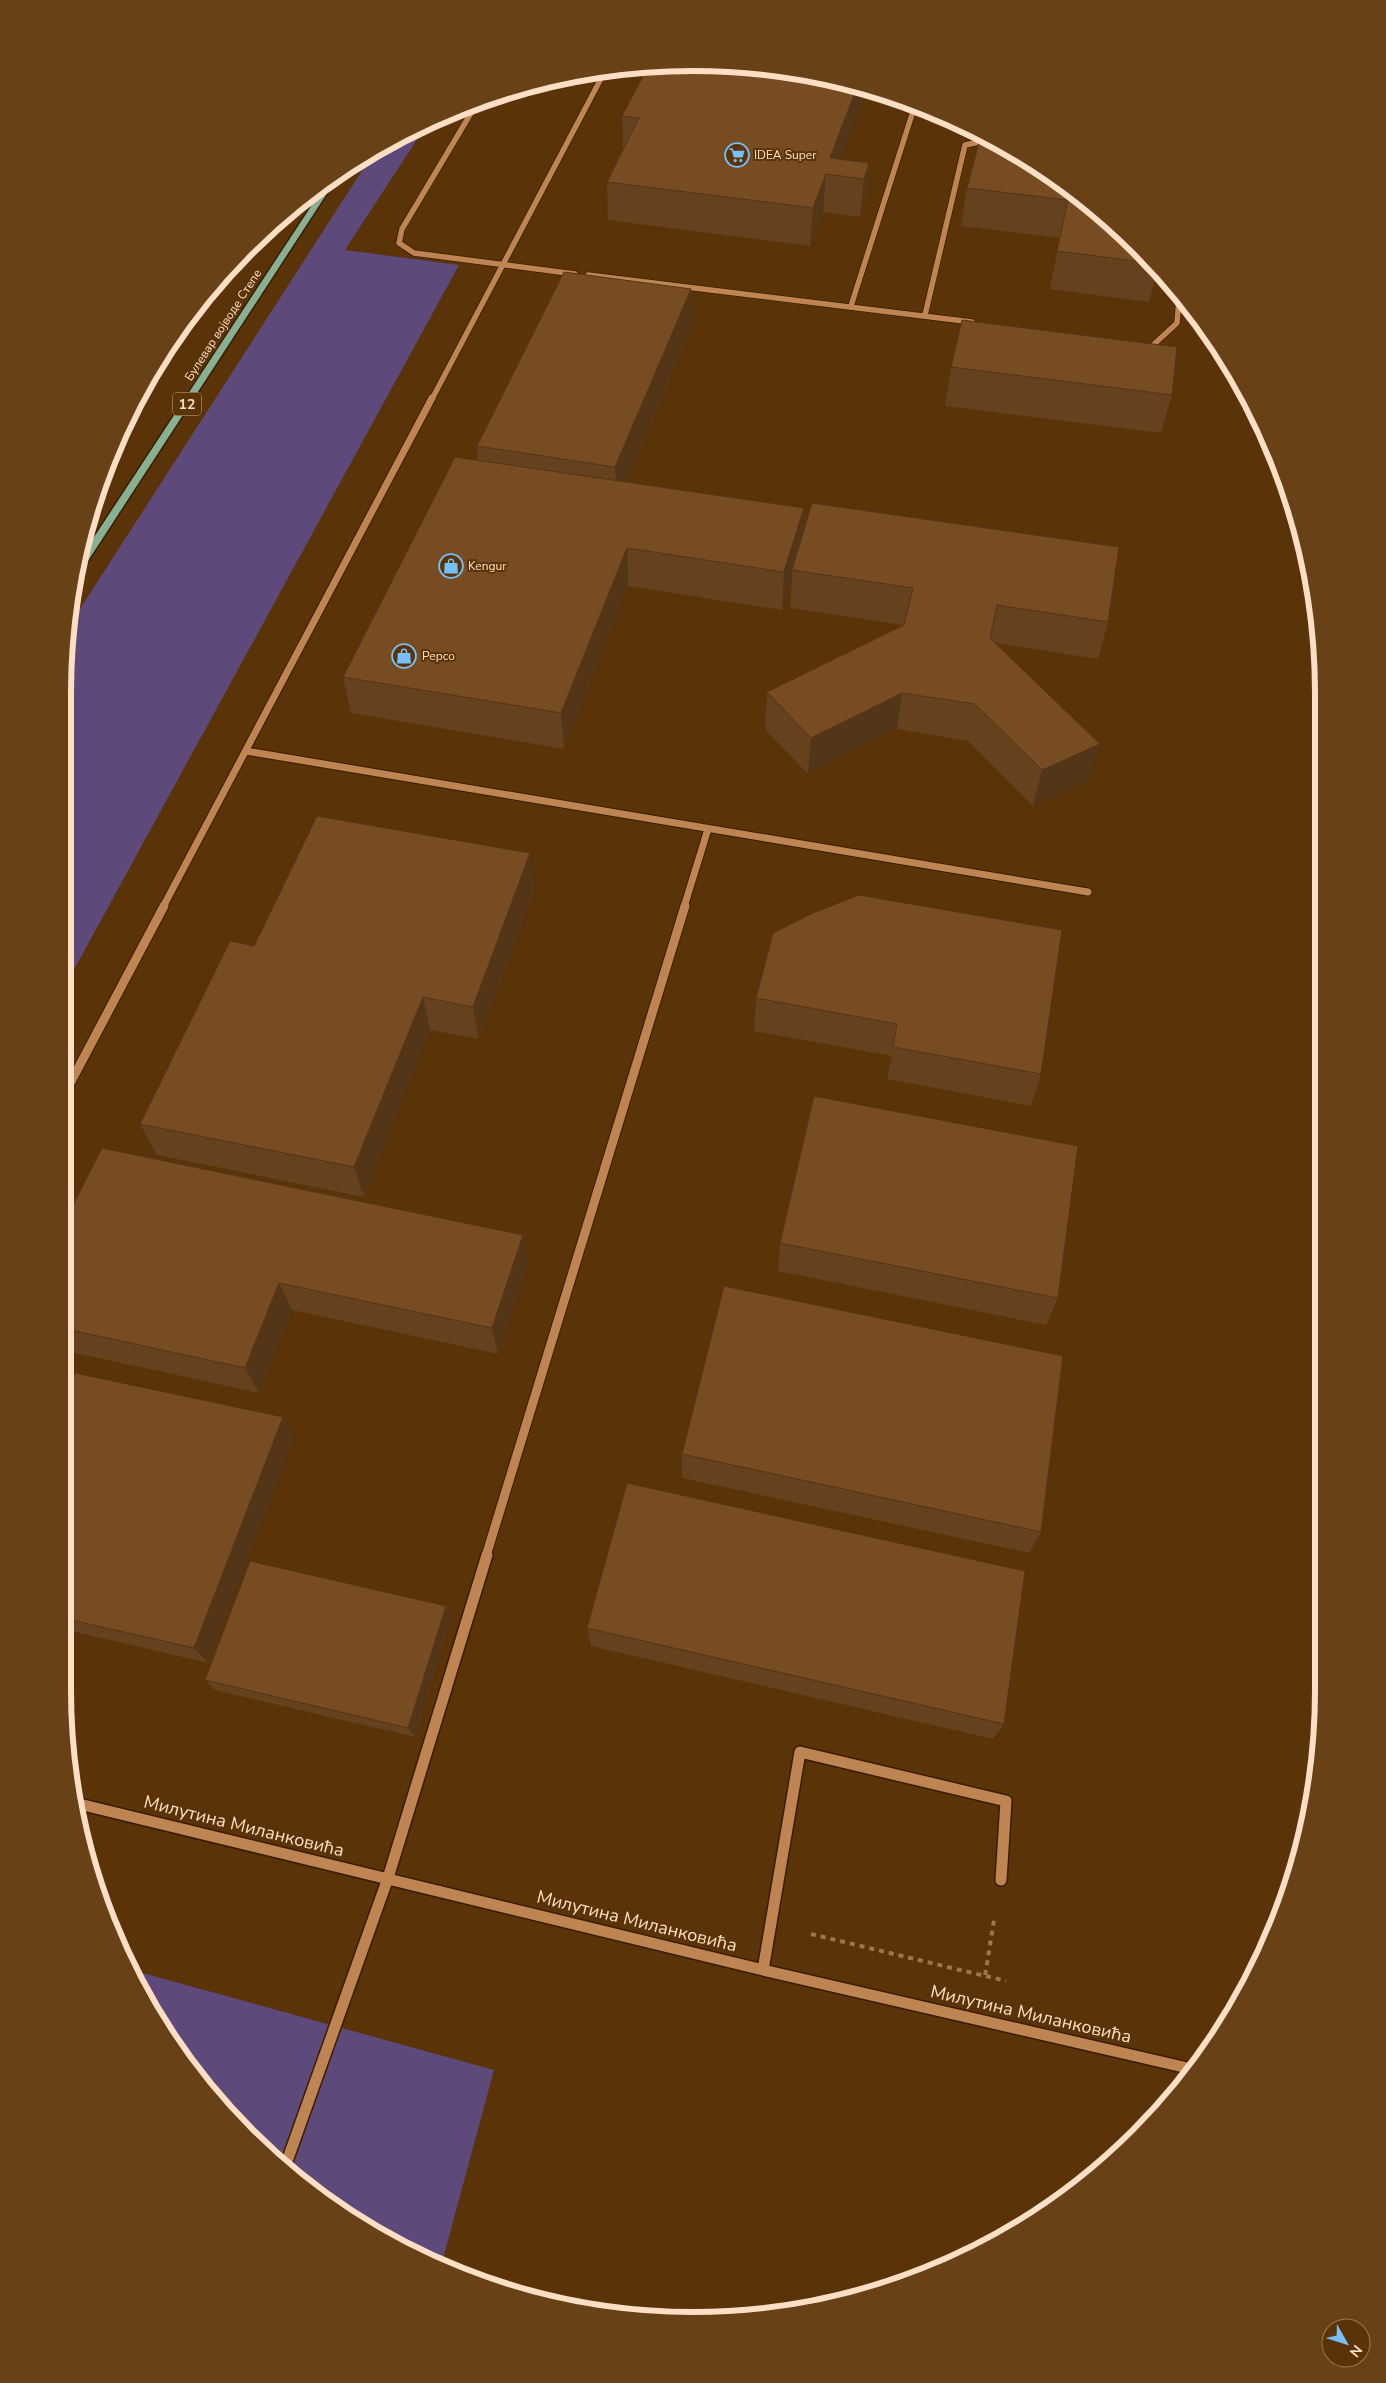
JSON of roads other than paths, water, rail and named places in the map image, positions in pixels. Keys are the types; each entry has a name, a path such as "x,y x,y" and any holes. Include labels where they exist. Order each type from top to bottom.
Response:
{"main road":[{"name":"Булевар војводе Степе","path":"86,557 324,194"}],"street":[{"path":"71,1084 601,79"},
{"path":"851,306 913,112"},
{"path":"471,113 402,229 399,243 414,253 984,324"},
{"path":"925,316 965,145 980,142"},
{"path":"1132,344 1151,347 1177,323 1178,306"},
{"path":"246,751 1088,892"},
{"path":"287,2161 388,1878 708,829"},
{"path":"763,1970 800,1752 1006,1801 1001,1880"},
{"name":"Милутина Миланковића","path":"82,1805 763,1970 1186,2068"}],"place":[{"name":"IDEA Super","path":"737,155"},
{"name":"Kengur","path":"451,566"},
{"name":"Pepco","path":"404,656"}]}
